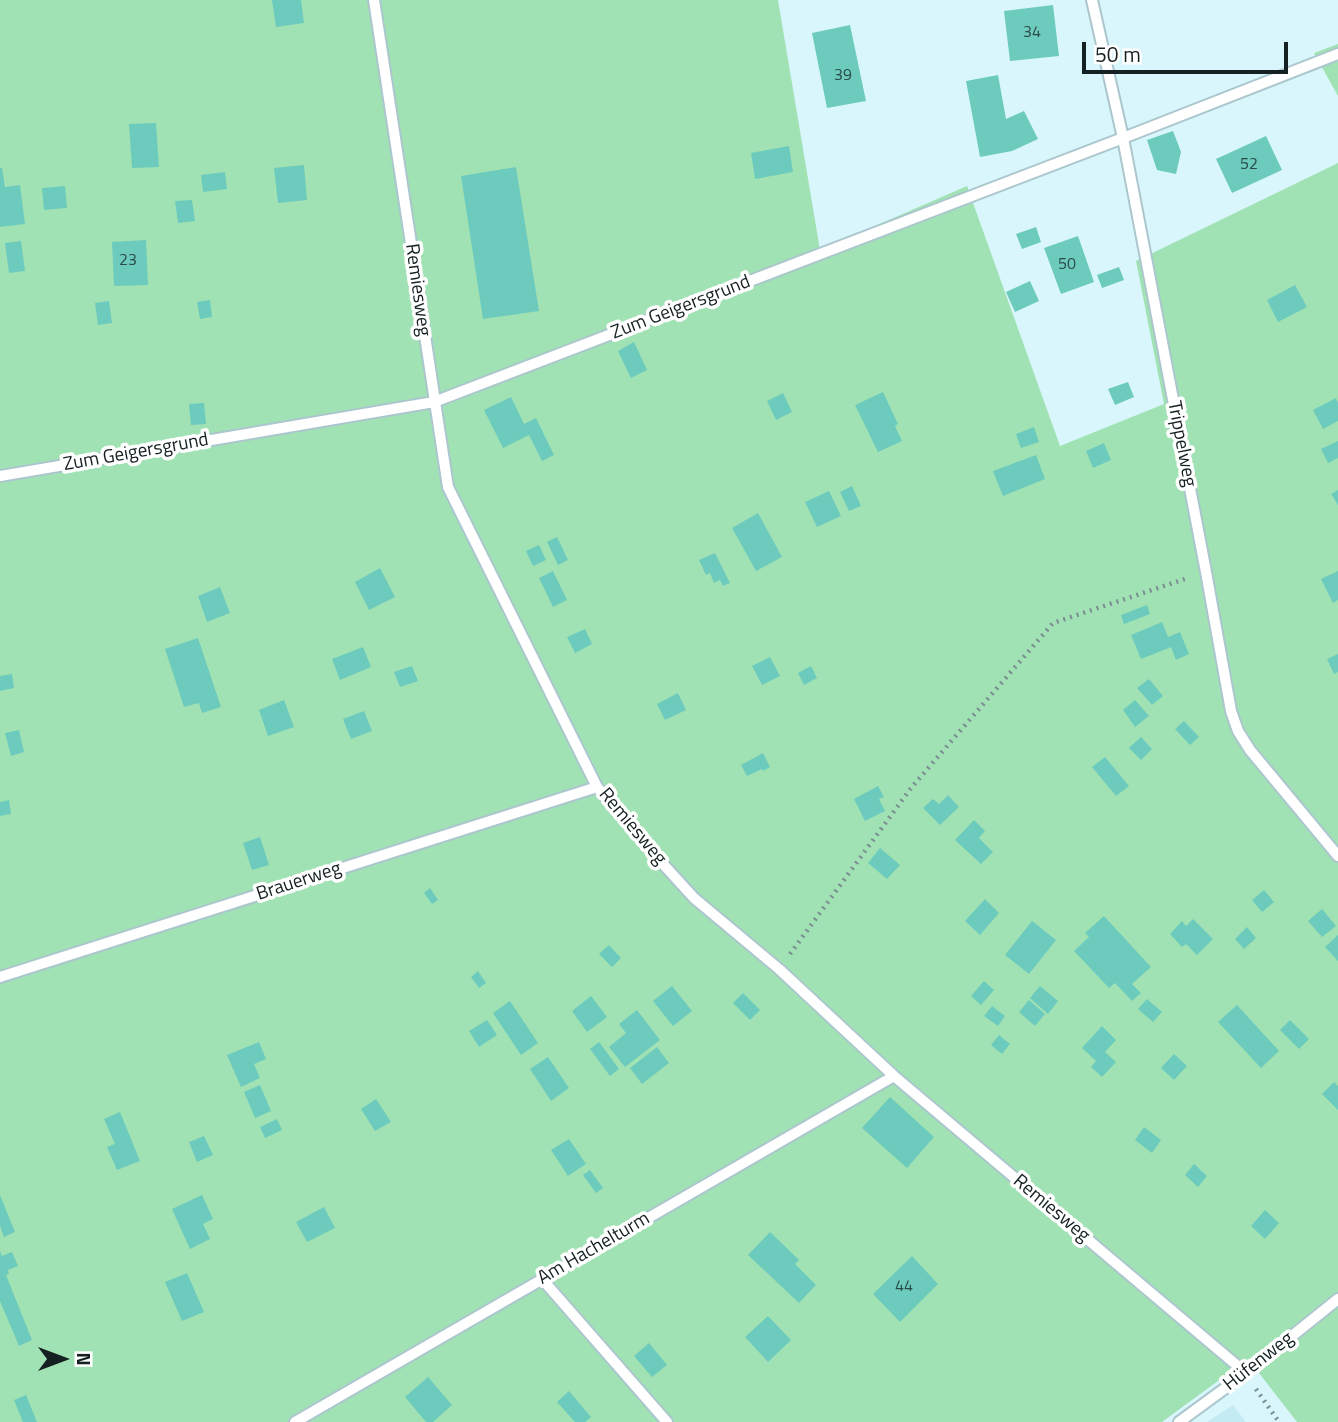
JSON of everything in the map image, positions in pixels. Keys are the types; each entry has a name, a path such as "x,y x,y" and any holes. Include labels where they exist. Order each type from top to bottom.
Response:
{"lane":[{"name":"Remiesweg","path":"374,0 448,487 597,787 694,898 779,969 894,1076 1246,1373"},
{"name":"Trippelweg","path":"1092,0 1123,138 1231,711 1238,731 1250,750 1338,856"},
{"name":"Zum Geigersgrund","path":"0,476 434,402 1338,54"},
{"name":"Brauerweg","path":"0,977 597,787"},
{"name":"Am Hachelturm","path":"295,1422 894,1076"},
{"path":"542,1279 667,1422"},
{"name":"Hüfenweg","path":"1179,1422 1246,1373 1338,1299"}],"path":[{"path":"779,969 911,788 1053,623 1206,572"},
{"path":"1246,1373 1279,1422"}],"shaded area":[{"path":"1233,1405 1246,1422 1207,1422"}],"green space":[{"path":"0,0 778,0 820,250 967,186 1060,446 1164,404 1136,261 1338,163 1338,1422 1297,1422 1248,1359 1162,1422 0,1422"},
{"path":"1338,44 1338,96 1314,53"}],"building":[{"path":"272,0 301,0 304,23 276,27"},
{"path":"1053,5 1059,56 1010,61 1004,11"},
{"path":"850,25 866,101 827,108 812,33"},
{"path":"998,75 1006,119 1024,111 1038,139 1012,151 980,157 966,81"},
{"path":"156,123 159,167 132,168 129,124"},
{"path":"1173,131 1181,152 1176,174 1157,170 1147,140"},
{"path":"1266,136 1282,170 1232,193 1216,159"},
{"path":"789,146 793,172 755,179 751,153"},
{"path":"304,165 307,200 278,203 274,168"},
{"path":"516,167 539,311 483,319 461,176"},
{"path":"0,168 5,187 20,185 25,224 0,227"},
{"path":"225,172 227,189 203,192 201,175"},
{"path":"65,186 67,208 44,210 42,188"},
{"path":"192,200 195,221 178,223 175,201"},
{"path":"1036,227 1041,242 1022,249 1016,234"},
{"path":"1078,236 1094,282 1061,294 1044,248"},
{"path":"146,240 148,285 114,286 112,242"},
{"path":"21,241 25,271 9,273 5,243"},
{"path":"1119,267 1124,280 1102,288 1097,275"},
{"path":"1030,281 1039,301 1015,312 1006,292"},
{"path":"1295,285 1307,307 1278,322 1267,300"},
{"path":"210,300 212,317 200,319 197,302"},
{"path":"109,301 112,323 98,325 95,303"},
{"path":"634,342 647,370 631,378 618,351"},
{"path":"1128,382 1134,397 1115,405 1108,389"},
{"path":"883,392 898,424 895,426 902,441 878,452 855,405"},
{"path":"783,393 792,412 776,420 767,401"},
{"path":"511,397 524,424 536,418 554,455 542,461 529,435 503,448 484,410"},
{"path":"1336,398 1338,421 1323,429 1313,410"},
{"path":"204,403 206,424 191,425 189,404"},
{"path":"1034,427 1039,442 1021,448 1016,434"},
{"path":"1338,441 1338,458 1328,463 1321,449"},
{"path":"1104,443 1111,460 1093,468 1086,451"},
{"path":"1036,455 1045,479 1003,496 993,471"},
{"path":"852,486 861,506 849,511 840,492"},
{"path":"1338,490 1338,505 1331,494"},
{"path":"829,491 841,516 817,527 805,502"},
{"path":"758,513 782,557 756,571 732,528"},
{"path":"557,537 568,560 558,565 547,542"},
{"path":"539,545 546,560 533,566 526,551"},
{"path":"715,553 730,583 723,586 720,580 714,583 710,573 706,575 699,560"},
{"path":"380,568 395,597 369,610 355,582"},
{"path":"553,571 567,600 553,607 539,578"},
{"path":"1338,571 1338,600 1333,603 1321,579"},
{"path":"220,587 230,613 207,622 198,596"},
{"path":"1147,605 1150,614 1124,624 1121,615"},
{"path":"1162,622 1168,637 1180,632 1189,654 1176,660 1171,647 1141,659 1131,635"},
{"path":"585,629 592,644 575,653 567,637"},
{"path":"198,638 221,707 202,713 199,703 184,707 165,649"},
{"path":"363,647 371,667 340,680 332,659"},
{"path":"1338,654 1338,672 1334,674 1327,659"},
{"path":"770,657 780,676 762,685 752,666"},
{"path":"412,666 418,681 400,687 394,672"},
{"path":"811,666 817,678 804,685 798,673"},
{"path":"12,674 14,688 0,691 0,676"},
{"path":"1149,679 1163,696 1152,705 1137,688"},
{"path":"678,693 686,710 665,720 657,704"},
{"path":"284,700 294,727 268,736 259,710"},
{"path":"1135,700 1149,716 1135,727 1123,710"},
{"path":"364,711 372,731 351,739 343,719"},
{"path":"1184,721 1199,737 1190,745 1175,729"},
{"path":"19,730 24,752 11,756 5,733"},
{"path":"1141,737 1152,749 1141,760 1129,748"},
{"path":"763,753 770,767 747,776 741,765"},
{"path":"1105,757 1129,786 1116,796 1092,767"},
{"path":"878,786 884,797 879,799 885,811 865,821 854,799"},
{"path":"948,795 959,807 940,825 923,808 933,799 939,804"},
{"path":"9,800 11,814 0,816 0,802"},
{"path":"974,820 985,831 979,838 993,852 981,864 955,840"},
{"path":"260,837 269,865 252,870 243,843"},
{"path":"880,848 900,865 887,879 868,863"},
{"path":"430,888 438,900 432,904 424,893"},
{"path":"1264,890 1274,902 1262,912 1252,900"},
{"path":"985,899 999,913 980,935 965,921"},
{"path":"1322,909 1336,926 1322,937 1308,921"},
{"path":"1104,916 1151,967 1132,984 1141,993 1132,1001 1115,983 1109,988 1074,951 1089,937 1085,933"},
{"path":"1193,919 1213,939 1197,955 1186,944 1182,947 1170,934 1182,921 1186,926"},
{"path":"1032,921 1056,940 1029,974 1005,955"},
{"path":"1247,927 1256,938 1244,949 1235,939"},
{"path":"1338,935 1338,961 1325,947"},
{"path":"609,945 621,958 612,967 599,954"},
{"path":"478,971 486,983 479,988 471,977"},
{"path":"984,981 994,990 981,1005 971,996"},
{"path":"672,986 692,1011 673,1026 653,1001"},
{"path":"1040,986 1058,1001 1048,1014 1030,998"},
{"path":"743,993 760,1010 750,1020 733,1003"},
{"path":"591,996 607,1017 587,1032 572,1011"},
{"path":"1147,999 1162,1012 1153,1022 1138,1009"},
{"path":"1029,1000 1045,1014 1035,1026 1019,1012"},
{"path":"510,1001 538,1043 521,1055 493,1013"},
{"path":"1237,1005 1279,1051 1261,1068 1218,1022"},
{"path":"992,1006 1005,1016 998,1026 984,1016"},
{"path":"637,1010 660,1040 625,1067 609,1047 626,1033 619,1024"},
{"path":"487,1020 497,1035 479,1047 469,1031"},
{"path":"1290,1020 1309,1039 1299,1049 1280,1030"},
{"path":"1102,1026 1116,1040 1105,1052 1116,1062 1102,1077 1091,1067 1096,1061 1082,1048"},
{"path":"999,1035 1010,1044 1002,1054 991,1045"},
{"path":"259,1042 266,1059 254,1064 260,1078 241,1087 227,1055"},
{"path":"599,1042 619,1069 610,1076 590,1049"},
{"path":"657,1047 669,1063 642,1084 630,1068"},
{"path":"1174,1054 1187,1066 1174,1080 1161,1068"},
{"path":"548,1057 569,1088 551,1101 530,1069"},
{"path":"1334,1082 1338,1086 1338,1110 1322,1094"},
{"path":"260,1085 271,1111 255,1118 244,1092"},
{"path":"890,1097 934,1137 907,1168 862,1128"},
{"path":"376,1099 391,1122 375,1131 361,1109"},
{"path":"120,1112 140,1161 117,1170 107,1147 115,1144 104,1119"},
{"path":"277,1119 282,1130 265,1138 260,1127"},
{"path":"1144,1127 1161,1140 1152,1153 1135,1140"},
{"path":"204,1136 213,1155 197,1162 189,1142"},
{"path":"569,1139 586,1164 568,1176 551,1150"},
{"path":"1194,1164 1207,1176 1198,1187 1185,1175"},
{"path":"590,1170 603,1188 596,1193 583,1175"},
{"path":"0,1195 15,1232 4,1237 0,1226"},
{"path":"202,1195 213,1219 203,1224 210,1239 190,1249 172,1209"},
{"path":"324,1207 335,1228 307,1242 296,1222"},
{"path":"1265,1210 1279,1223 1265,1239 1251,1226"},
{"path":"770,1232 799,1260 795,1264 816,1285 799,1303 748,1255"},
{"path":"0,1251 2,1256 12,1252 18,1266 8,1270 9,1274 6,1275 32,1340 19,1346 0,1301"},
{"path":"912,1256 938,1284 900,1322 873,1294"},
{"path":"187,1273 204,1312 182,1321 165,1282"},
{"path":"768,1316 791,1340 768,1362 745,1337"},
{"path":"649,1343 667,1365 652,1377 634,1356"},
{"path":"428,1377 452,1405 433,1422 426,1422 405,1397"},
{"path":"569,1391 591,1417 585,1422 575,1422 557,1402"},
{"path":"26,1395 37,1422 23,1422 14,1400"}]}
